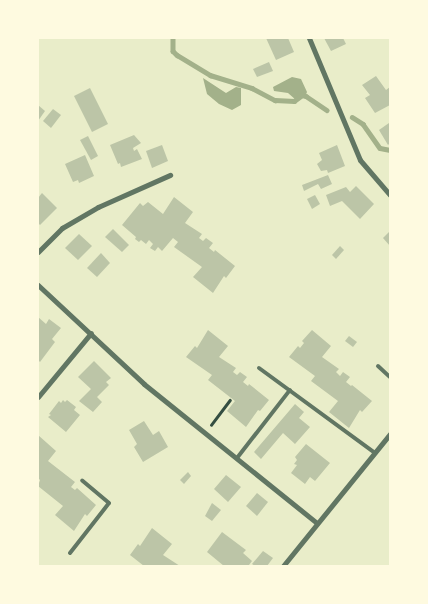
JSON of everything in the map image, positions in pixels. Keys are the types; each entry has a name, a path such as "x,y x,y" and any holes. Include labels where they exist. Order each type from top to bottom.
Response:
{"street":[{"path":"309,38 360,160 390,195"},
{"path":"38,252 62,228 98,207 170,175"},
{"path":"38,284 144,384 317,523"},
{"path":"38,397 91,333"},
{"path":"282,566 390,434"}],"lane":[{"path":"378,366 390,377"},
{"path":"259,368 375,453"},
{"path":"237,458 290,390"},
{"path":"70,553 109,503 82,480"}],"path":[{"path":"210,426 230,400"}],"shaded area":[{"path":"292,77 301,79 307,92 305,97 296,100 288,93 274,91 273,87"},
{"path":"203,78 226,93 236,87 241,88 241,105 232,110 219,104 207,94"}],"building":[{"path":"266,38 288,38 294,52 276,60"},
{"path":"324,38 343,38 346,44 331,51"},
{"path":"269,62 273,71 257,77 253,69"},
{"path":"376,76 386,90 390,87 390,105 375,113 365,98 370,95 362,85"},
{"path":"90,88 108,124 92,132 74,96"},
{"path":"38,105 45,111 38,121"},
{"path":"53,109 61,115 51,128 43,121"},
{"path":"389,123 390,143 388,145 379,130"},
{"path":"134,135 141,143 133,148 134,151 137,149 142,159 121,167 110,145"},
{"path":"88,136 98,156 91,160 80,140"},
{"path":"162,145 168,161 152,168 146,151"},
{"path":"337,145 345,166 328,173 327,170 321,171 317,164 322,160 319,153"},
{"path":"85,155 94,176 79,183 78,180 73,182 65,164"},
{"path":"328,175 332,184 321,189 318,184 304,191 302,185"},
{"path":"356,186 374,204 360,219 342,201 330,206 326,195 346,187 350,192"},
{"path":"42,193 57,208 40,225 38,223 38,198"},
{"path":"315,195 320,204 312,209 307,199"},
{"path":"174,197 193,212 185,223 202,234 199,238 203,241 206,238 213,243 209,248 214,252 215,250 235,266 226,278 224,276 213,293 193,277 202,267 174,247 178,242 173,238 162,251 158,247 155,251 150,248 153,244 149,240 146,244 141,240 139,242 122,225 140,203 143,206 148,202 163,214"},
{"path":"113,229 129,245 122,252 105,237"},
{"path":"390,231 390,246 383,238"},
{"path":"79,234 92,246 78,260 65,248"},
{"path":"340,246 344,250 336,259 332,255"},
{"path":"101,253 110,263 97,277 87,268"},
{"path":"38,317 46,324 49,319 61,328 52,339 55,342 40,362 38,360"},
{"path":"208,330 228,346 219,357 236,368 233,372 237,375 240,372 247,377 243,382 248,386 249,384 269,400 260,411 258,410 246,427 227,411 235,401 208,380 212,375 186,357 195,346 197,348"},
{"path":"312,330 331,346 322,357 339,369 336,372 340,376 343,372 350,377 346,382 372,401 362,412 360,410 349,428 329,412 338,401 311,381 315,376 289,357 298,346 300,348 304,343 302,341"},
{"path":"349,336 357,342 353,347 345,341"},
{"path":"94,361 111,378 106,382 109,385 97,397 102,402 93,412 79,401 91,389 78,377"},
{"path":"63,400 65,402 67,400 76,407 74,410 80,415 66,432 48,417 59,401 61,403"},
{"path":"295,404 304,412 299,418 310,427 295,444 283,433 261,459 254,452"},
{"path":"144,421 153,435 159,431 168,447 143,462 134,447 137,444 129,430"},
{"path":"38,435 56,451 48,461 75,482 71,487 75,490 77,488 96,505 87,516 85,514 74,531 55,515 63,506 38,486 40,480 38,478"},
{"path":"306,444 330,463 315,481 310,477 305,484 291,473 297,465 294,464 297,460 295,457"},
{"path":"188,472 191,476 184,484 180,480"},
{"path":"226,475 241,487 228,502 214,489"},
{"path":"257,493 268,502 257,516 246,506"},
{"path":"212,503 221,510 212,521 205,516"},
{"path":"152,528 172,544 163,555 180,566 144,566 130,555 138,544 140,546"},
{"path":"222,532 246,550 243,553 252,561 249,565 251,566 224,566 207,552"},
{"path":"263,551 273,558 267,566 255,566 252,564"}],"waterway":[{"path":"173,38 173,51 210,75 252,88 275,100 294,101 302,95 306,96 327,110"},
{"path":"352,117 363,124 380,148 390,150"}]}
